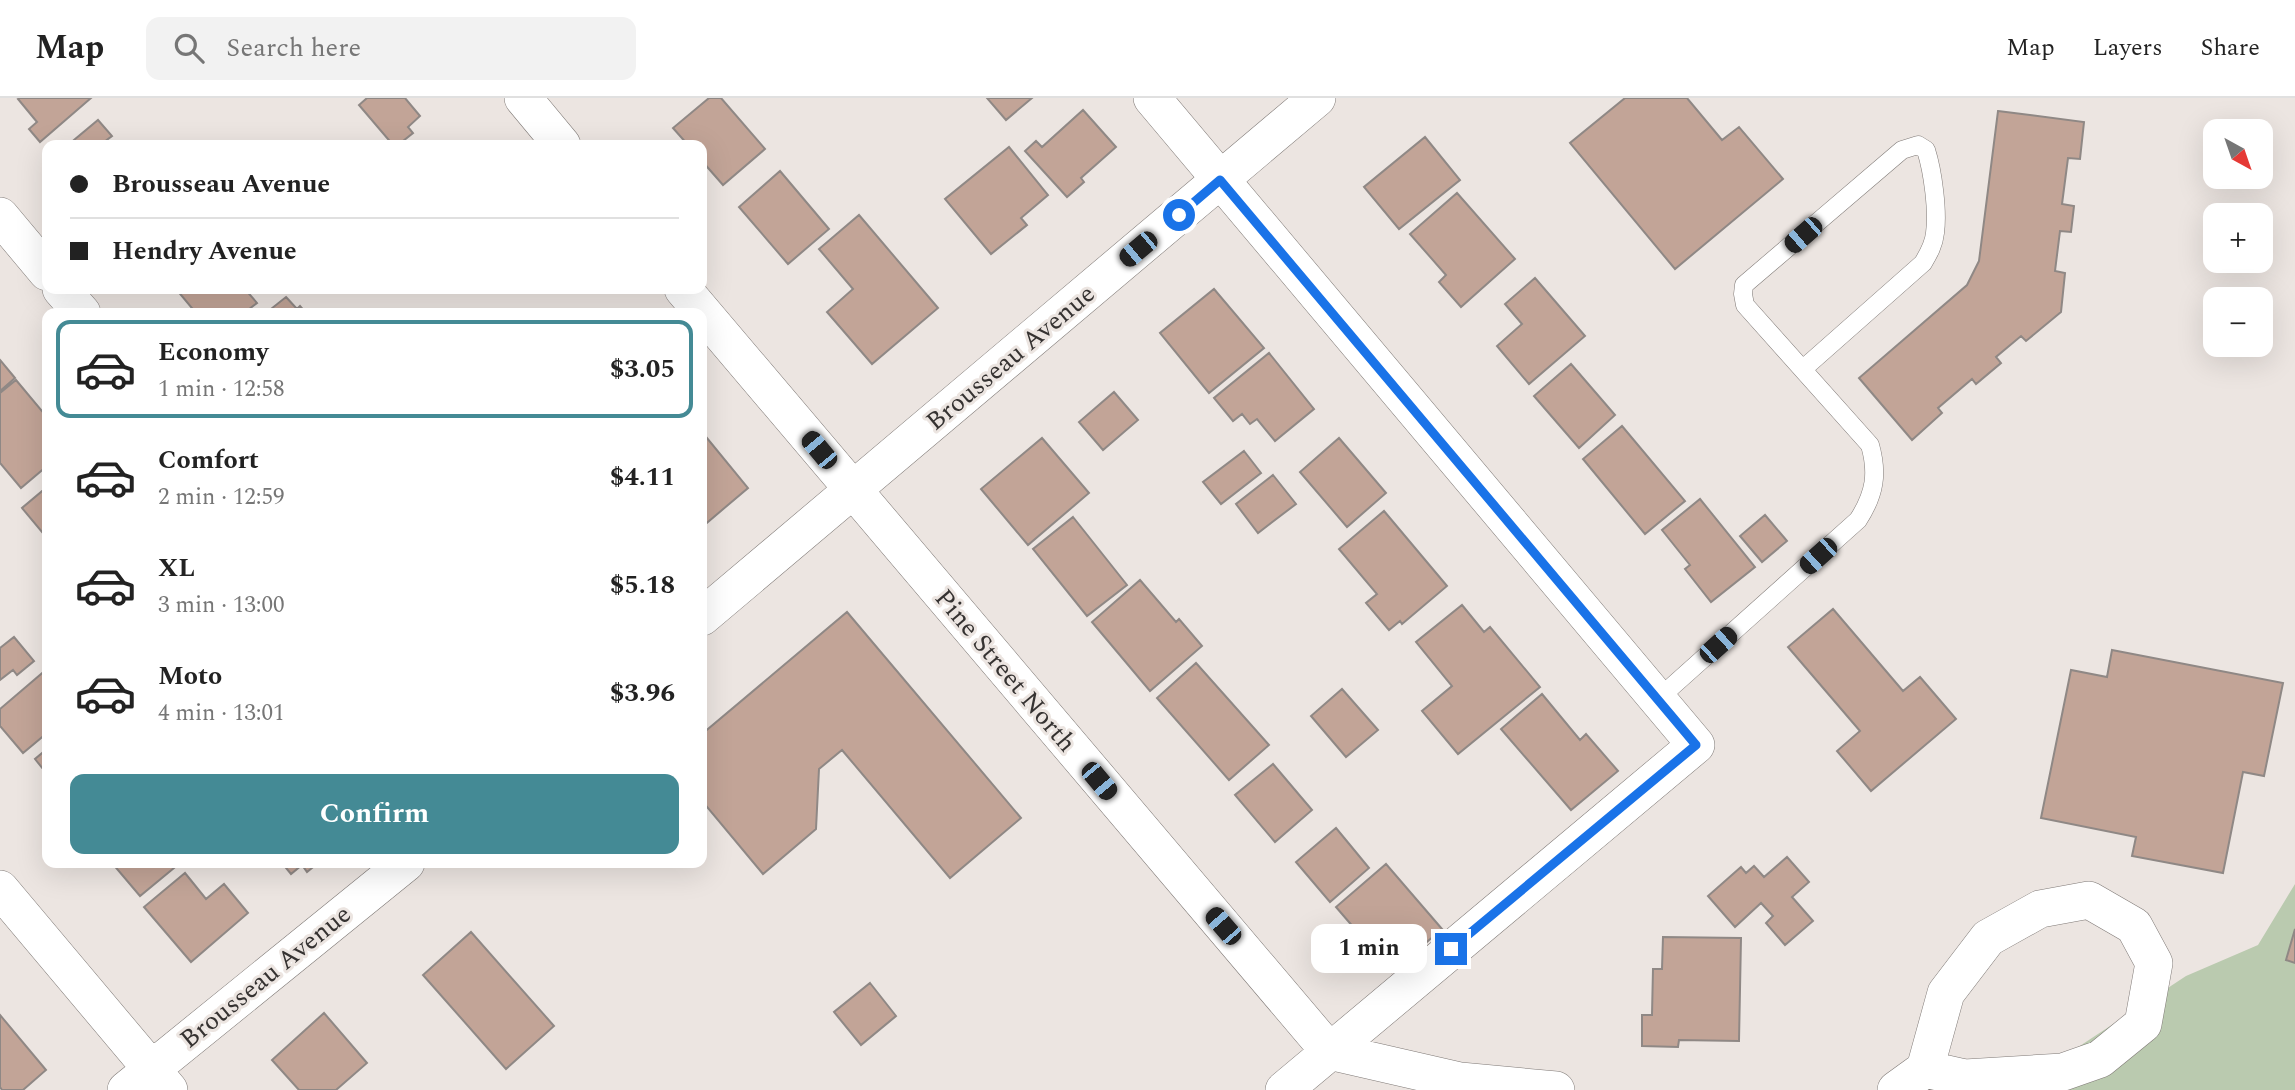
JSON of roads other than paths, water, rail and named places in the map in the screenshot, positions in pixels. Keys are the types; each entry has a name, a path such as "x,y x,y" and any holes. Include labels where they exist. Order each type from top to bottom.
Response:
{"street":[{"path":"523,98 558,140"},
{"path":"1152,98 1696,745 1284,1090"},
{"name":"Brousseau Avenue","path":"707,613 1317,98"},
{"path":"0,216 42,266"},
{"path":"65,294 78,308"},
{"name":"Pine Street North","path":"687,294 699,308"},
{"name":"Pine Street North","path":"707,317 1329,1051"},
{"name":"Brousseau Avenue","path":"148,1083 400,868"},
{"path":"0,889 148,1083"},
{"path":"1896,1090 1925,1069 1946,993 1987,938 2040,909 2089,900 2134,926 2154,962 2143,1024 2100,1059 2063,1072 1965,1078 1925,1069"},
{"path":"1329,1051 1460,1085 1556,1090"}],"lane":[{"path":"1658,699 1858,520 1868,505 1875,485 1875,464 1870,444 1745,305 1744,285 1902,150 1918,145 1927,150 1932,169 1936,232 1931,248 1923,263 1803,369"}]}
